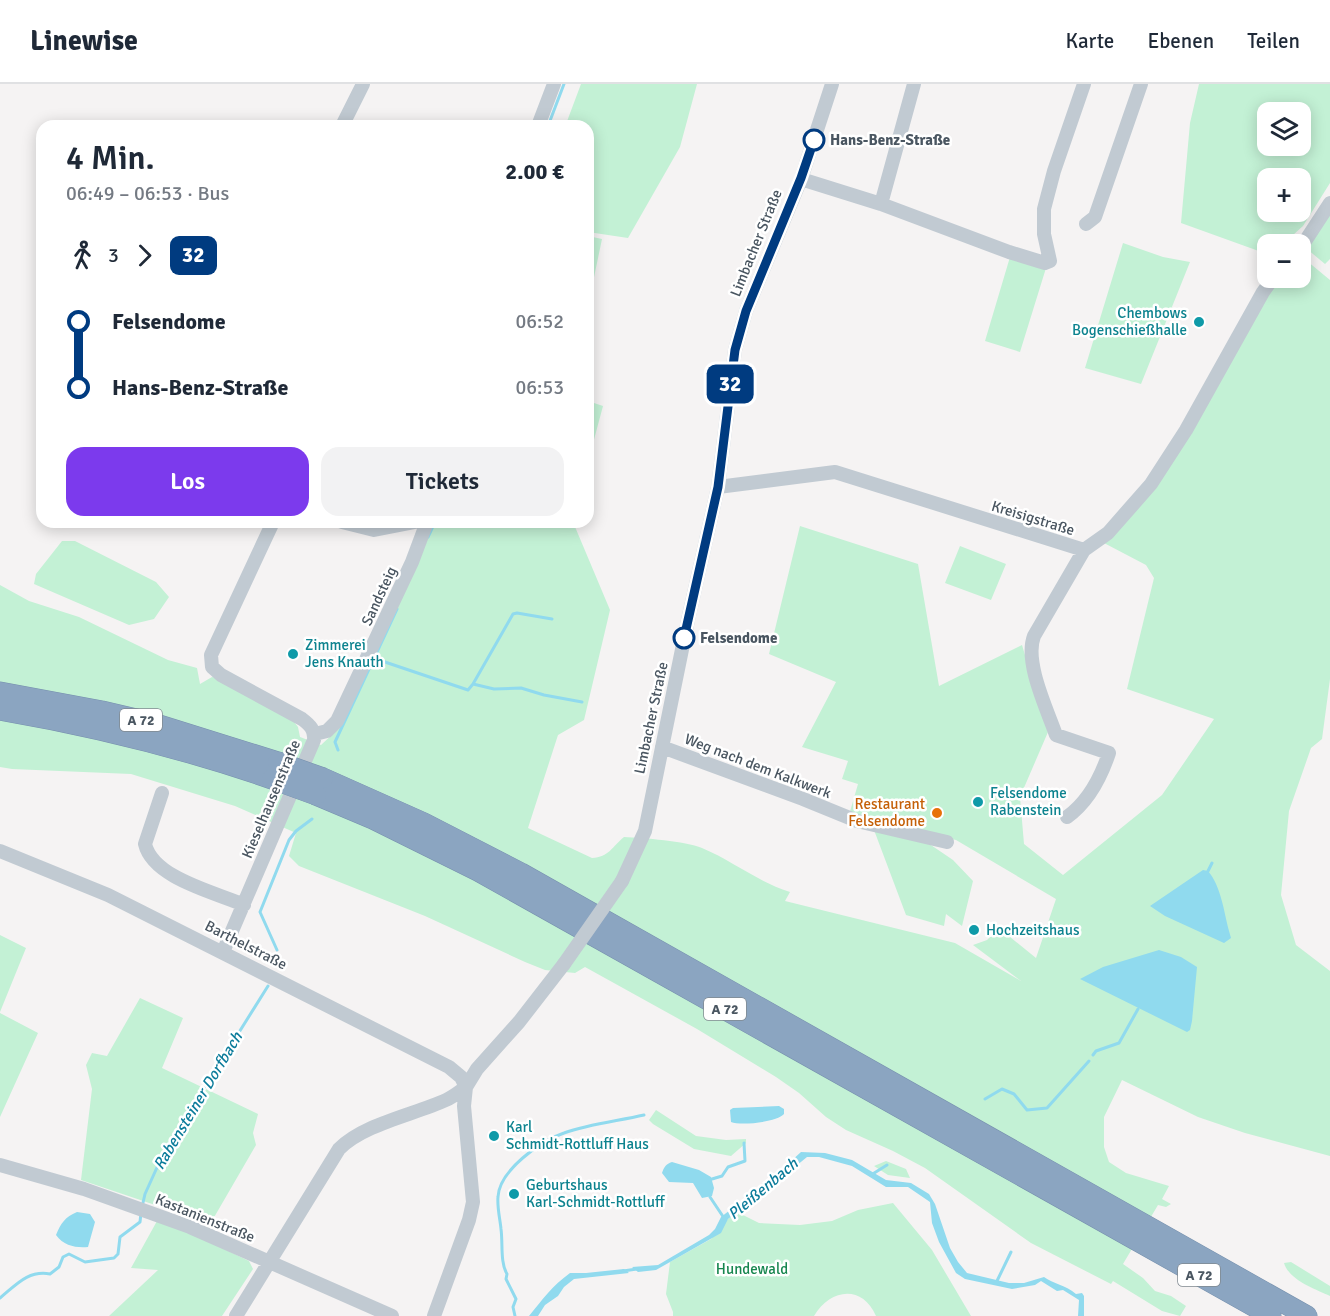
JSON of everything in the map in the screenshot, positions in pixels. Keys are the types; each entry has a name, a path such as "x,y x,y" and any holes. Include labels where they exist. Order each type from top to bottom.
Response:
{"highway":[{"name":"A 72","path":"0,692 62,702 204,737 275,770 424,823 521,873 1307,1316"},
{"name":"A 72","path":"0,710 96,728 202,755 275,770"},
{"name":"A 72","path":"319,787 389,827 478,871 1271,1316"}],"street":[{"path":"345,120 363,84"},
{"path":"540,120 554,84"},
{"name":"Limbacher Straße","path":"466,1087 477,1069 519,1022 564,964 622,881 645,831 718,487 735,350 746,311 801,178 832,84"},
{"path":"881,204 914,84"},
{"path":"801,178 1045,263 1050,261 1044,234 1044,209 1054,171 1084,84"},
{"path":"1086,224 1095,217 1142,84"},
{"path":"1310,234 1330,203"},
{"name":"Kreisigstraße","path":"718,487 835,472 1084,550 1108,532 1151,484 1186,430 1266,288"},
{"name":"Kieselhausenstraße","path":"223,952 312,747 315,734 302,718 221,675 212,667 211,655 270,528"},
{"path":"366,528 374,530 384,528"},
{"name":"Sandsteig","path":"315,734 327,731 338,721 412,562 425,528"},
{"path":"1067,817 1075,812 1088,795 1103,772 1109,753 1056,735 1038,683 1031,643 1084,550"},
{"name":"Weg nach dem Kalkwerk","path":"662,747 856,821 947,843"},
{"path":"162,793 145,844 151,860 166,873 244,904"},
{"name":"Barthelstraße","path":"0,851 108,895 223,952 449,1067 461,1077 466,1087"},
{"path":"236,1316 346,1141 449,1099 466,1087"},
{"path":"434,1316 474,1202 464,1106 466,1087"},
{"name":"Kastanienstraße","path":"0,1165 84,1189 190,1227 392,1316"}],"green space":[{"path":"581,84 697,84 680,147 628,238 594,233 594,120 568,120"},
{"path":"1199,84 1330,84 1330,183 1311,213 1311,168 1257,168 1257,222 1306,222 1303,226 1294,234 1257,234 1257,250 1181,223 1190,123"},
{"path":"1330,212 1330,259 1325,264 1311,252 1311,243"},
{"path":"594,237 602,239 594,277"},
{"path":"1123,243 1163,257 1190,262 1141,384 1085,368"},
{"path":"1010,257 1046,268 1020,352 985,341"},
{"path":"1311,264 1330,280 1330,679 1322,739 1311,748 1289,811 1281,895 1296,945 1330,971 1330,1156 1245,1133 1198,1117 1122,1080 1104,1117 1104,1147 1109,1162 1126,1173 1169,1186 1162,1199 1171,1204 1166,1207 1158,1205 1123,1264 1143,1278 1155,1291 1171,1296 1186,1306 1180,1316 1162,1311 1113,1281 1111,1284 1031,1243 925,1168 846,1130 776,1077 697,1029 585,967 575,973 545,970 425,916 299,866 289,856 296,833 235,806 131,774 0,767 0,585 29,601 79,617 168,660 197,668 200,684 212,677 220,679 291,718 298,727 300,737 321,745 337,730 375,659 428,528 576,528 610,610 584,720 558,735 528,828 592,858 606,854 624,837 664,840 702,848 767,883 790,892 785,901 955,943 1021,981 973,945 987,940 999,928 1036,958 1056,899 956,840 849,815 858,784 842,779 848,761 802,747 836,682 769,654 800,526 918,564 939,686 1022,645 1048,732 1020,797 1024,844 1063,875 1162,795 1214,719 1127,689 1154,578 1146,565 1104,543 1112,535 1271,288 1311,288"},
{"path":"594,403 603,406 594,440"},
{"path":"62,541 75,541 156,582 169,597 154,619 129,625 34,584 36,574"},
{"path":"960,546 1006,564 991,600 945,583"},
{"path":"874,830 925,841 953,860 973,881 962,926 946,914 944,926 906,915"},
{"path":"0,935 26,948 0,1012"},
{"path":"140,998 183,1018 162,1068 258,1114 253,1133 256,1145 209,1226 81,1180 92,1089 86,1065 92,1053 107,1056"},
{"path":"0,1013 38,1033 0,1117"},
{"path":"656,1110 696,1136 726,1140 746,1139 746,1143 731,1156 694,1149 649,1120"},
{"path":"886,1161 906,1169 910,1178 888,1175 874,1166"},
{"name":"Hundewald","path":"893,1203 932,1250 971,1316 876,1316 863,1299 846,1294 828,1300 814,1316 673,1316 666,1294 670,1262 711,1239 737,1212 759,1223 800,1225 832,1221 858,1210"},
{"path":"157,1221 193,1234 249,1261 253,1269 222,1316 109,1316 158,1270 131,1268"},
{"path":"1291,1262 1330,1286 1330,1296 1303,1283 1291,1274 1284,1263"}],"water":[{"path":"1203,870 1208,871 1212,877 1222,900 1231,938 1224,943 1165,916 1150,906"},
{"path":"1159,950 1181,957 1197,967 1192,1021 1190,1030 1187,1032 1080,979 1103,967"},
{"path":"779,1106 784,1109 784,1114 774,1119 750,1123 731,1122 730,1110 733,1108"},
{"path":"801,1152 825,1153 852,1160 886,1180 911,1183 929,1194 935,1204 950,1248 967,1273 1009,1283 1024,1283 1044,1277 1076,1294 1082,1293 1084,1316 1078,1316 1079,1300 1041,1281 1035,1285 1012,1289 965,1279 956,1273 939,1242 932,1223 930,1202 908,1187 886,1187 852,1166 819,1157 807,1157 760,1191 755,1198 728,1219 721,1233 656,1270 638,1272 632,1267 658,1265 709,1235 721,1217 764,1182 787,1169 790,1162"},
{"path":"672,1162 699,1170 711,1177 714,1188 712,1196 702,1198 693,1183 669,1182 662,1173"},
{"path":"77,1212 90,1214 95,1222 88,1247 70,1246 56,1235 64,1221"},
{"path":"624,1269 629,1273 574,1279 558,1296 545,1305 538,1316 529,1316 553,1288 570,1273"}],"waterway":[{"name":"Rabensteiner Dorfbach","path":"550,120 564,84"},
{"name":"Rabensteiner Dorfbach","path":"428,537 432,528"},
{"name":"Rabensteiner Dorfbach","path":"338,750 335,742 397,609"},
{"path":"376,659 468,690 513,614 552,619"},
{"path":"473,684 494,689 521,688 582,702"},
{"name":"Rabensteiner Dorfbach","path":"277,950 260,912 289,840 296,831 312,819"},
{"path":"1208,871 1212,863"},
{"name":"Rabensteiner Dorfbach","path":"142,1207 145,1194 164,1152 268,986"},
{"path":"1093,1055 1096,1051 1119,1043 1138,1009"},
{"path":"985,1099 1002,1089 1014,1094 1027,1110 1047,1108 1089,1061"},
{"path":"515,1316 513,1307 516,1299 506,1279 507,1274 503,1264 498,1205 500,1187 505,1177 522,1158 554,1137 583,1127 644,1115"},
{"path":"712,1179 722,1176 728,1167 745,1161 744,1143"},
{"path":"871,1175 887,1165"},
{"path":"710,1197 724,1218"},
{"name":"Rabensteiner Dorfbach","path":"0,1298 29,1276 50,1274 59,1267 63,1257 69,1254 85,1262 114,1258 118,1254 120,1237 140,1222 141,1213"},
{"path":"996,1283 1011,1252"},
{"name":"Pleißenbach","path":"623,1271 637,1269"}],"bus line":[{"name":"32","path":"684,638 718,487 735,350 746,311 801,178 814,140"}],"place":[{"name":"Hans-Benz-Straße","path":"814,140"},
{"name":"Chembows Bogenschießhalle","path":"1199,322"},
{"name":"Felsendome","path":"684,638"},
{"name":"Zimmerei Jens Knauth","path":"293,654"},
{"name":"Felsendome Rabenstein","path":"978,802"},
{"name":"Restaurant Felsendome","path":"937,813"},
{"name":"Hochzeitshaus","path":"974,930"},
{"name":"Karl Schmidt-Rottluff Haus","path":"494,1136"},
{"name":"Geburtshaus Karl-Schmidt-Rottluff","path":"514,1194"}]}
